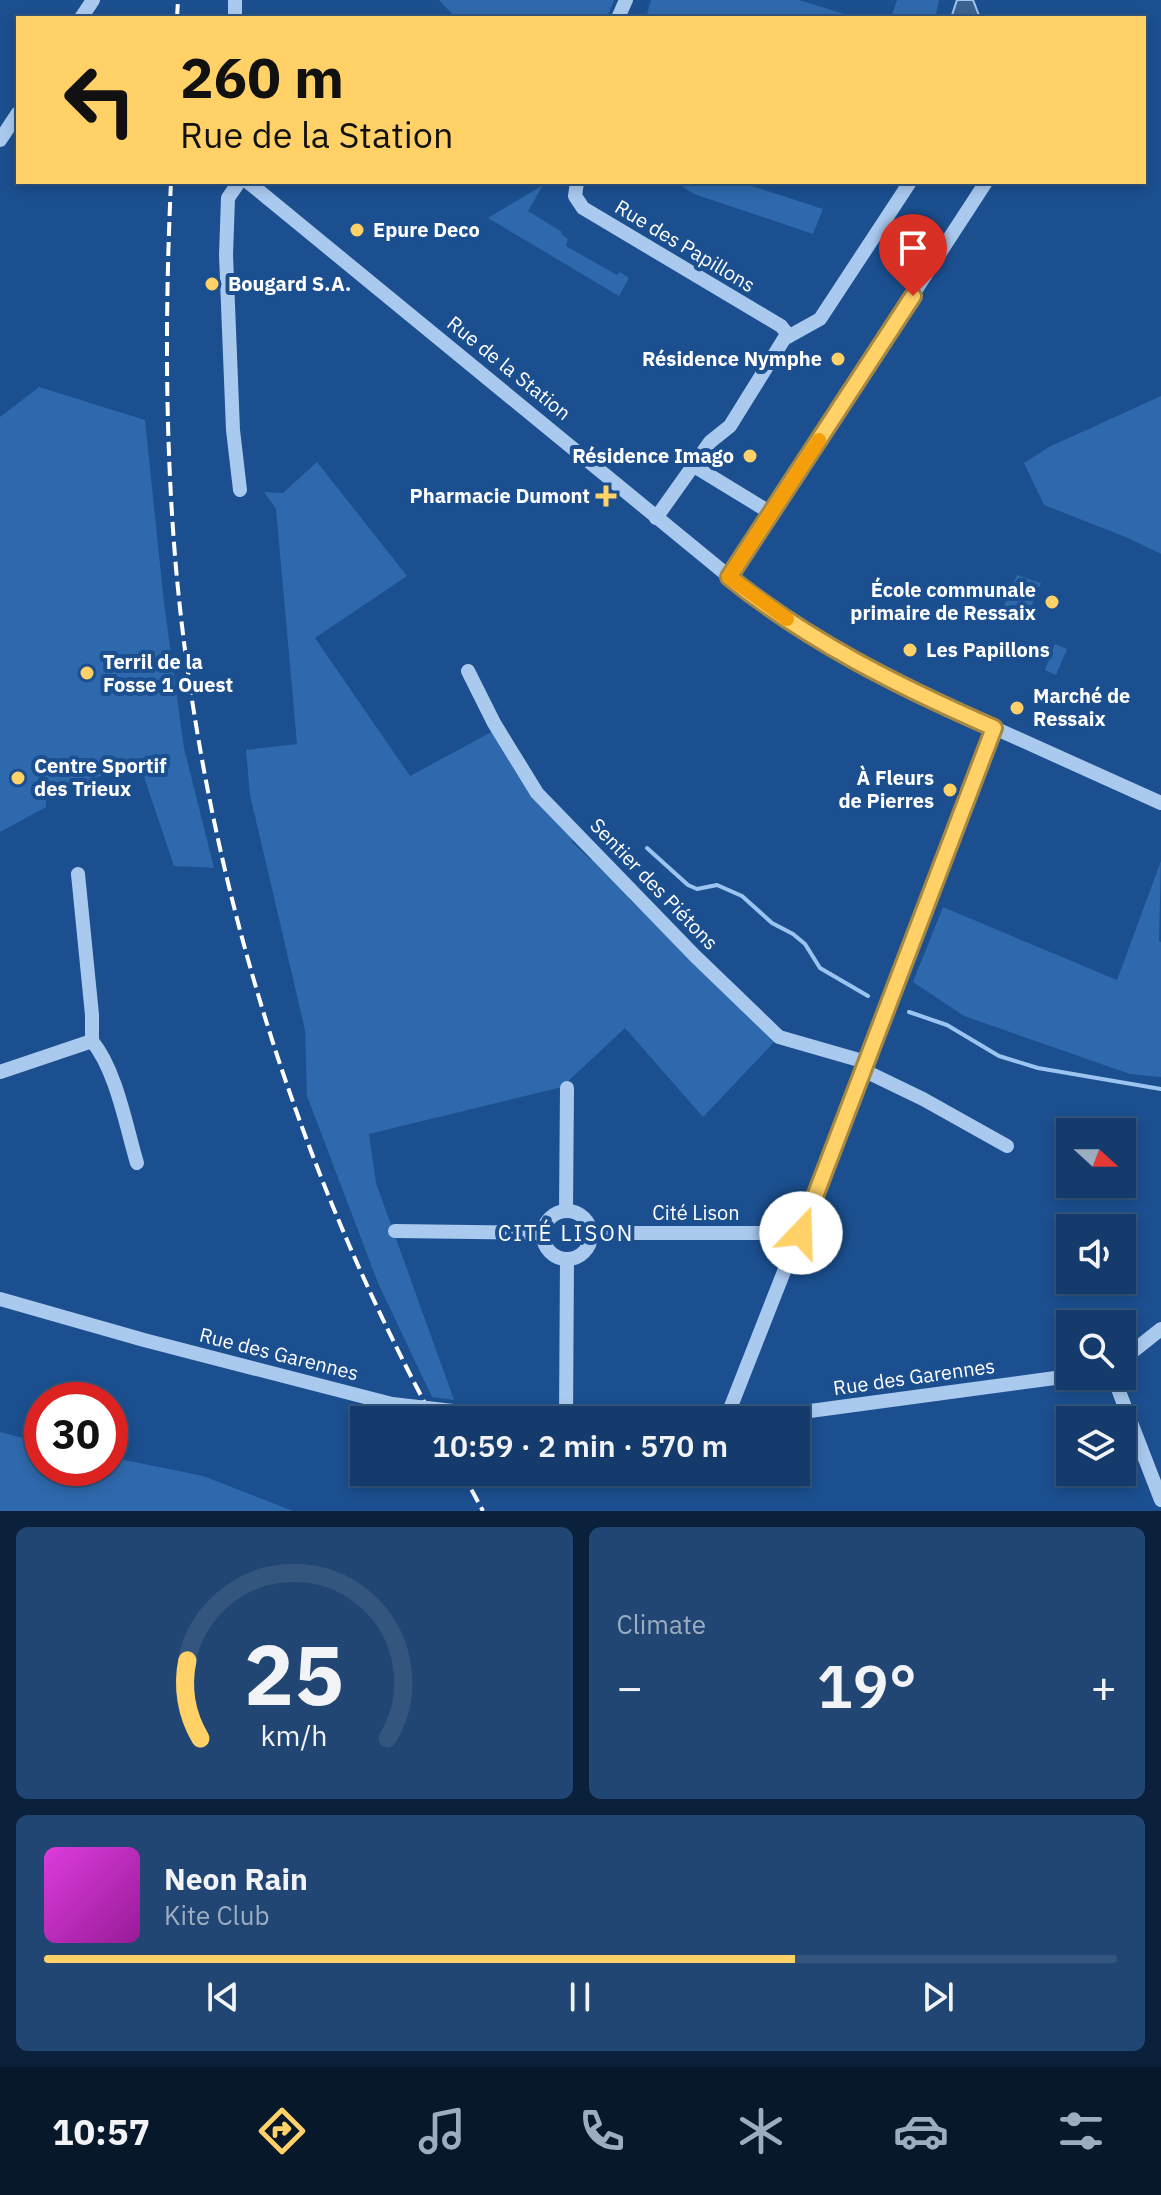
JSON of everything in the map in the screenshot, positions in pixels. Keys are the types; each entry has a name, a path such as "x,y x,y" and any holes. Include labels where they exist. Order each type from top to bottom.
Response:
{"street":[{"path":"0,140 16,116"},
{"path":"238,184 228,198 226,255 232,417 240,490"},
{"name":"Rue de la Station","path":"250,184 729,577 808,633 899,685 1161,803"},
{"name":"Rue des Papillons","path":"577,184 575,196 583,208 781,326 789,336"},
{"path":"656,518 710,442 730,426 784,339 820,319 909,184"},
{"path":"729,577 985,184"},
{"path":"694,466 771,513"},
{"name":"Sentier des Piétons","path":"468,671 494,723 537,793 695,956 779,1037 865,1066 1007,1146"},
{"path":"731,1406 801,1233 994,728"},
{"path":"78,874 92,1041 99,1049 111,1078 137,1163"},
{"path":"0,1072 92,1041"},
{"path":"566,1211 567,1088"},
{"path":"566,1211 583,1216 591,1233 591,1241 582,1254 567,1259 550,1251 543,1233 553,1215 566,1211"},
{"path":"395,1231 543,1233"},
{"name":"Cité Lison","path":"591,1233 801,1233"},
{"path":"566,1406 567,1259"},
{"name":"Rue des Garennes","path":"0,1299 144,1340 410,1406"},
{"path":"1136,1349 1161,1329"},
{"name":"Rue des Garennes","path":"810,1411 1056,1378"},
{"path":"1118,1390 1161,1500"}],"shaded area":[{"path":"439,0 614,0 608,16 454,16"},
{"path":"651,0 799,0 851,16 647,16"},
{"path":"897,0 939,0 935,16 892,16"},
{"path":"957,0 973,0 979,16 952,16"},
{"path":"683,184 746,184 823,209 813,234 694,194"},
{"path":"543,185 528,211 562,232 568,239 566,246 617,275 620,272 629,278 619,296 488,218"},
{"name":"Terril de la Fosse 1 Ouest","path":"39,387 145,420 164,603 184,748 214,868 174,866 138,759 46,800 46,807 0,832 0,417"},
{"path":"1161,396 1161,554 1044,505 1024,463 1049,447"},
{"path":"317,462 407,576 315,638 410,776 495,730 574,835 572,842 591,860 599,861 630,892 629,899 776,1040 703,1117 625,1028 562,1087 369,1134 376,1183 454,1400 432,1397 378,1283 307,1096 305,1030 250,795 246,750 297,744 276,509 264,492 283,493"},
{"path":"1017,575 1041,583 1026,619 1002,610"},
{"path":"1055,644 1067,649 1056,675 1045,670"},
{"path":"1161,861 1161,1077 1130,1074 964,1016 913,982 943,907 1117,980"},
{"path":"0,1432 24,1438 24,1486 128,1486 128,1461 203,1476 293,1511 0,1511"}],"waterway":[{"path":"647,848 688,885 697,889 717,885 742,896 772,923 805,944 820,968 868,996"},
{"path":"909,1012 947,1025 999,1056 1038,1068 1161,1089"}],"railway":[{"path":"177,16 178,0"},
{"path":"171,184 167,375 172,520 189,679 208,790 232,899 262,1007 297,1113 338,1218 383,1320 427,1406"},
{"path":"470,1486 483,1511"}],"slow traffic":[{"path":"787,619 729,577 819,440"}],"place":[{"name":"Epure Deco","path":"357,230"},
{"name":"Bougard S.A.","path":"212,284"},
{"name":"Résidence Nymphe","path":"838,359"},
{"name":"Résidence Imago","path":"750,456"},
{"name":"Pharmacie Dumont","path":"606,496"},
{"name":"École communale primaire de Ressaix","path":"1052,602"},
{"name":"Les Papillons","path":"910,650"},
{"name":"Terril de la Fosse 1 Ouest","path":"87,673"},
{"name":"Marché de Ressaix","path":"1017,708"},
{"name":"Centre Sportif des Trieux","path":"18,778"},
{"name":"À Fleurs de Pierres","path":"950,790"}],"district":[{"name":"CITÉ LISON","path":"566,1233"}],"route":[{"path":"801,1233 994,728 936,703 858,663 808,633 729,577 913,296"}]}
